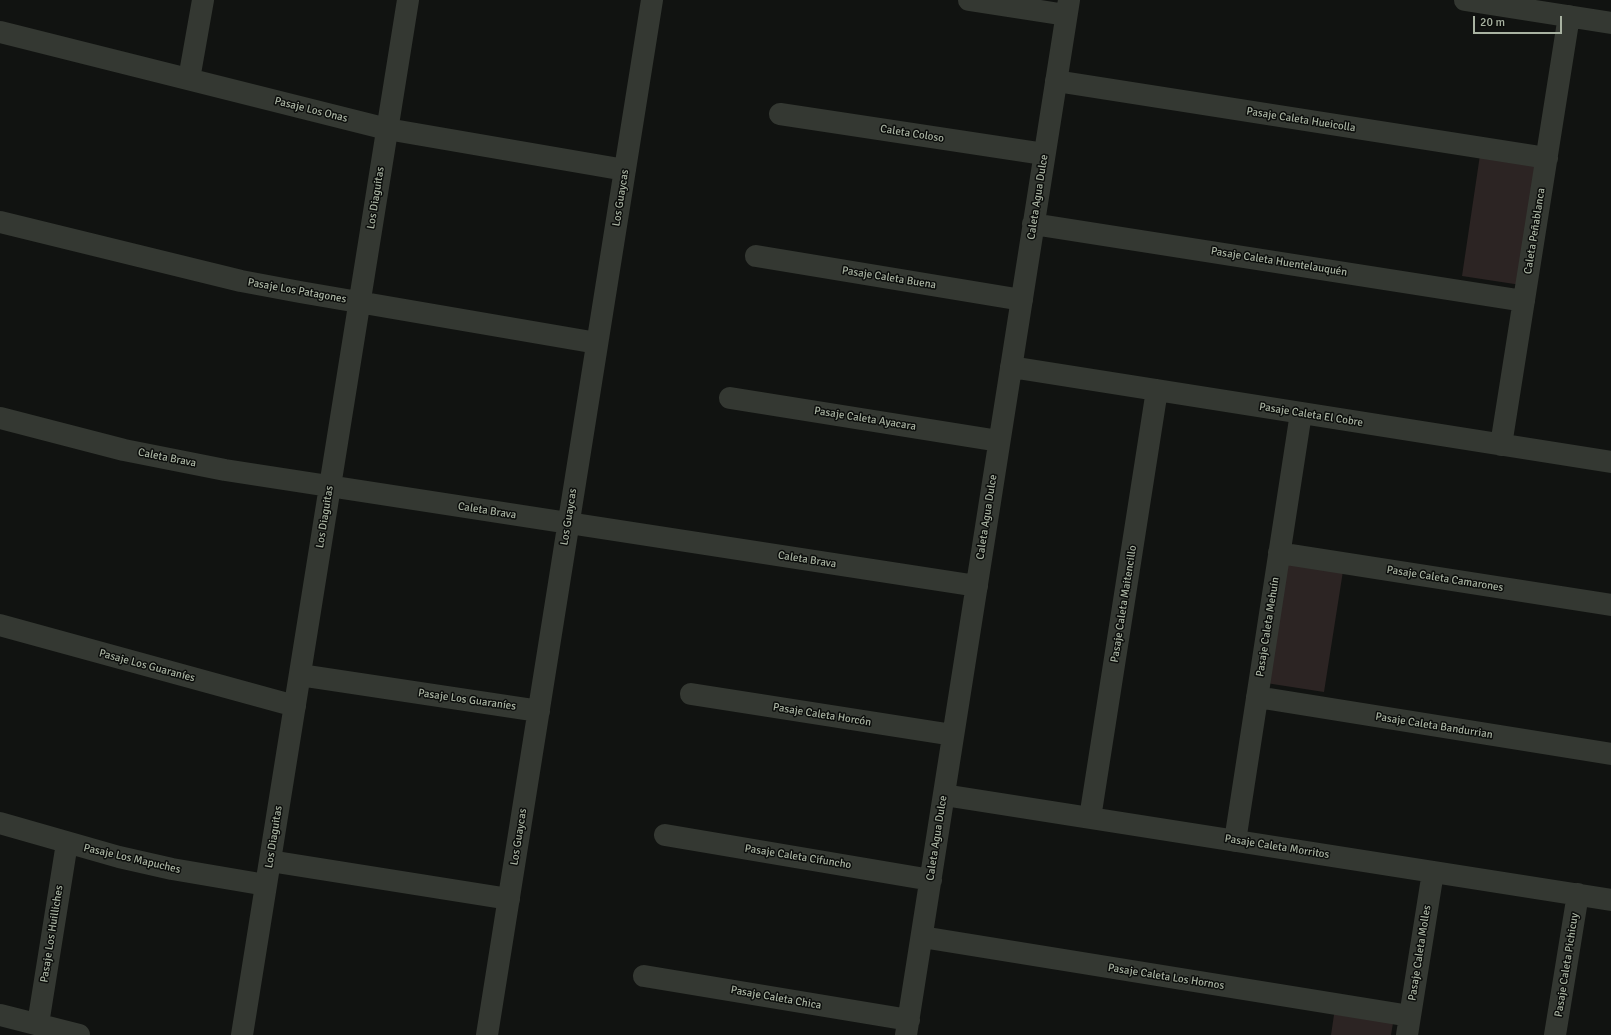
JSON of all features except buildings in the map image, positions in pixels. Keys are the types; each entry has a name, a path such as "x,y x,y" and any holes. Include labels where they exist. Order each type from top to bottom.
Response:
{"street":[{"path":"189,79 203,0"},
{"name":"Los Diaguitas","path":"242,1035 408,0"},
{"name":"Los Guaycas","path":"488,1035 652,0"},
{"path":"969,0 1068,7"},
{"path":"1465,0 1530,5 1569,16 1611,23"},
{"name":"Caleta Agua Dulce","path":"907,1028 1068,7"},
{"name":"Caleta Peñablanca","path":"1501,445 1569,16"},
{"name":"Pasaje Los Onas","path":"0,32 387,129 625,170"},
{"name":"Pasaje Caleta Hueicolla","path":"1056,81 1546,158"},
{"name":"Caleta Coloso","path":"780,114 1044,154"},
{"name":"Pasaje Los Patagones","path":"0,222 241,281 360,303 597,343"},
{"name":"Pasaje Caleta Huentelauquén","path":"1034,224 1524,301"},
{"name":"Pasaje Caleta Buena","path":"756,256 1022,300"},
{"name":"Pasaje Caleta El Cobre","path":"1011,367 1611,462"},
{"name":"Pasaje Caleta Maitencillo","path":"1090,818 1157,390"},
{"name":"Pasaje Caleta Ayacara","path":"730,398 999,441"},
{"name":"Pasaje Caleta Mehuín","path":"1235,841 1301,413"},
{"name":"Caleta Brava","path":"0,418 124,450 225,470 977,586"},
{"name":"Pasaje Caleta Camarones","path":"1279,553 1611,605"},
{"name":"Pasaje Los Guaraníes","path":"0,625 295,706"},
{"name":"Pasaje Los Guaraníes","path":"300,675 539,711"},
{"name":"Pasaje Caleta Horcón","path":"691,694 953,735"},
{"name":"Pasaje Caleta Bandurrian","path":"1257,698 1611,754"},
{"name":"Pasaje Caleta Morritos","path":"944,795 1611,900"},
{"name":"Pasaje Los Mapuches","path":"0,823 119,857 172,869 266,885"},
{"name":"Pasaje Caleta Cifuncho","path":"665,835 930,880"},
{"name":"Pasaje Los Huilliches","path":"38,1024 67,843"},
{"path":"270,861 509,899"},
{"name":"Pasaje Caleta Molles","path":"1408,1025 1433,872"},
{"name":"Pasaje Caleta Pichicuy","path":"1556,1035 1578,894"},
{"name":"Pasaje Caleta Los Hornos","path":"922,937 1408,1025"},
{"name":"Pasaje Caleta Chica","path":"644,976 907,1028"},
{"path":"0,1015 79,1035"}],"shaded area":[{"path":"1480,155 1539,164 1521,285 1462,276"},
{"path":"1284,563 1343,571 1324,692 1266,683"},
{"path":"1335,1008 1394,1017 1391,1035 1331,1035"}]}
